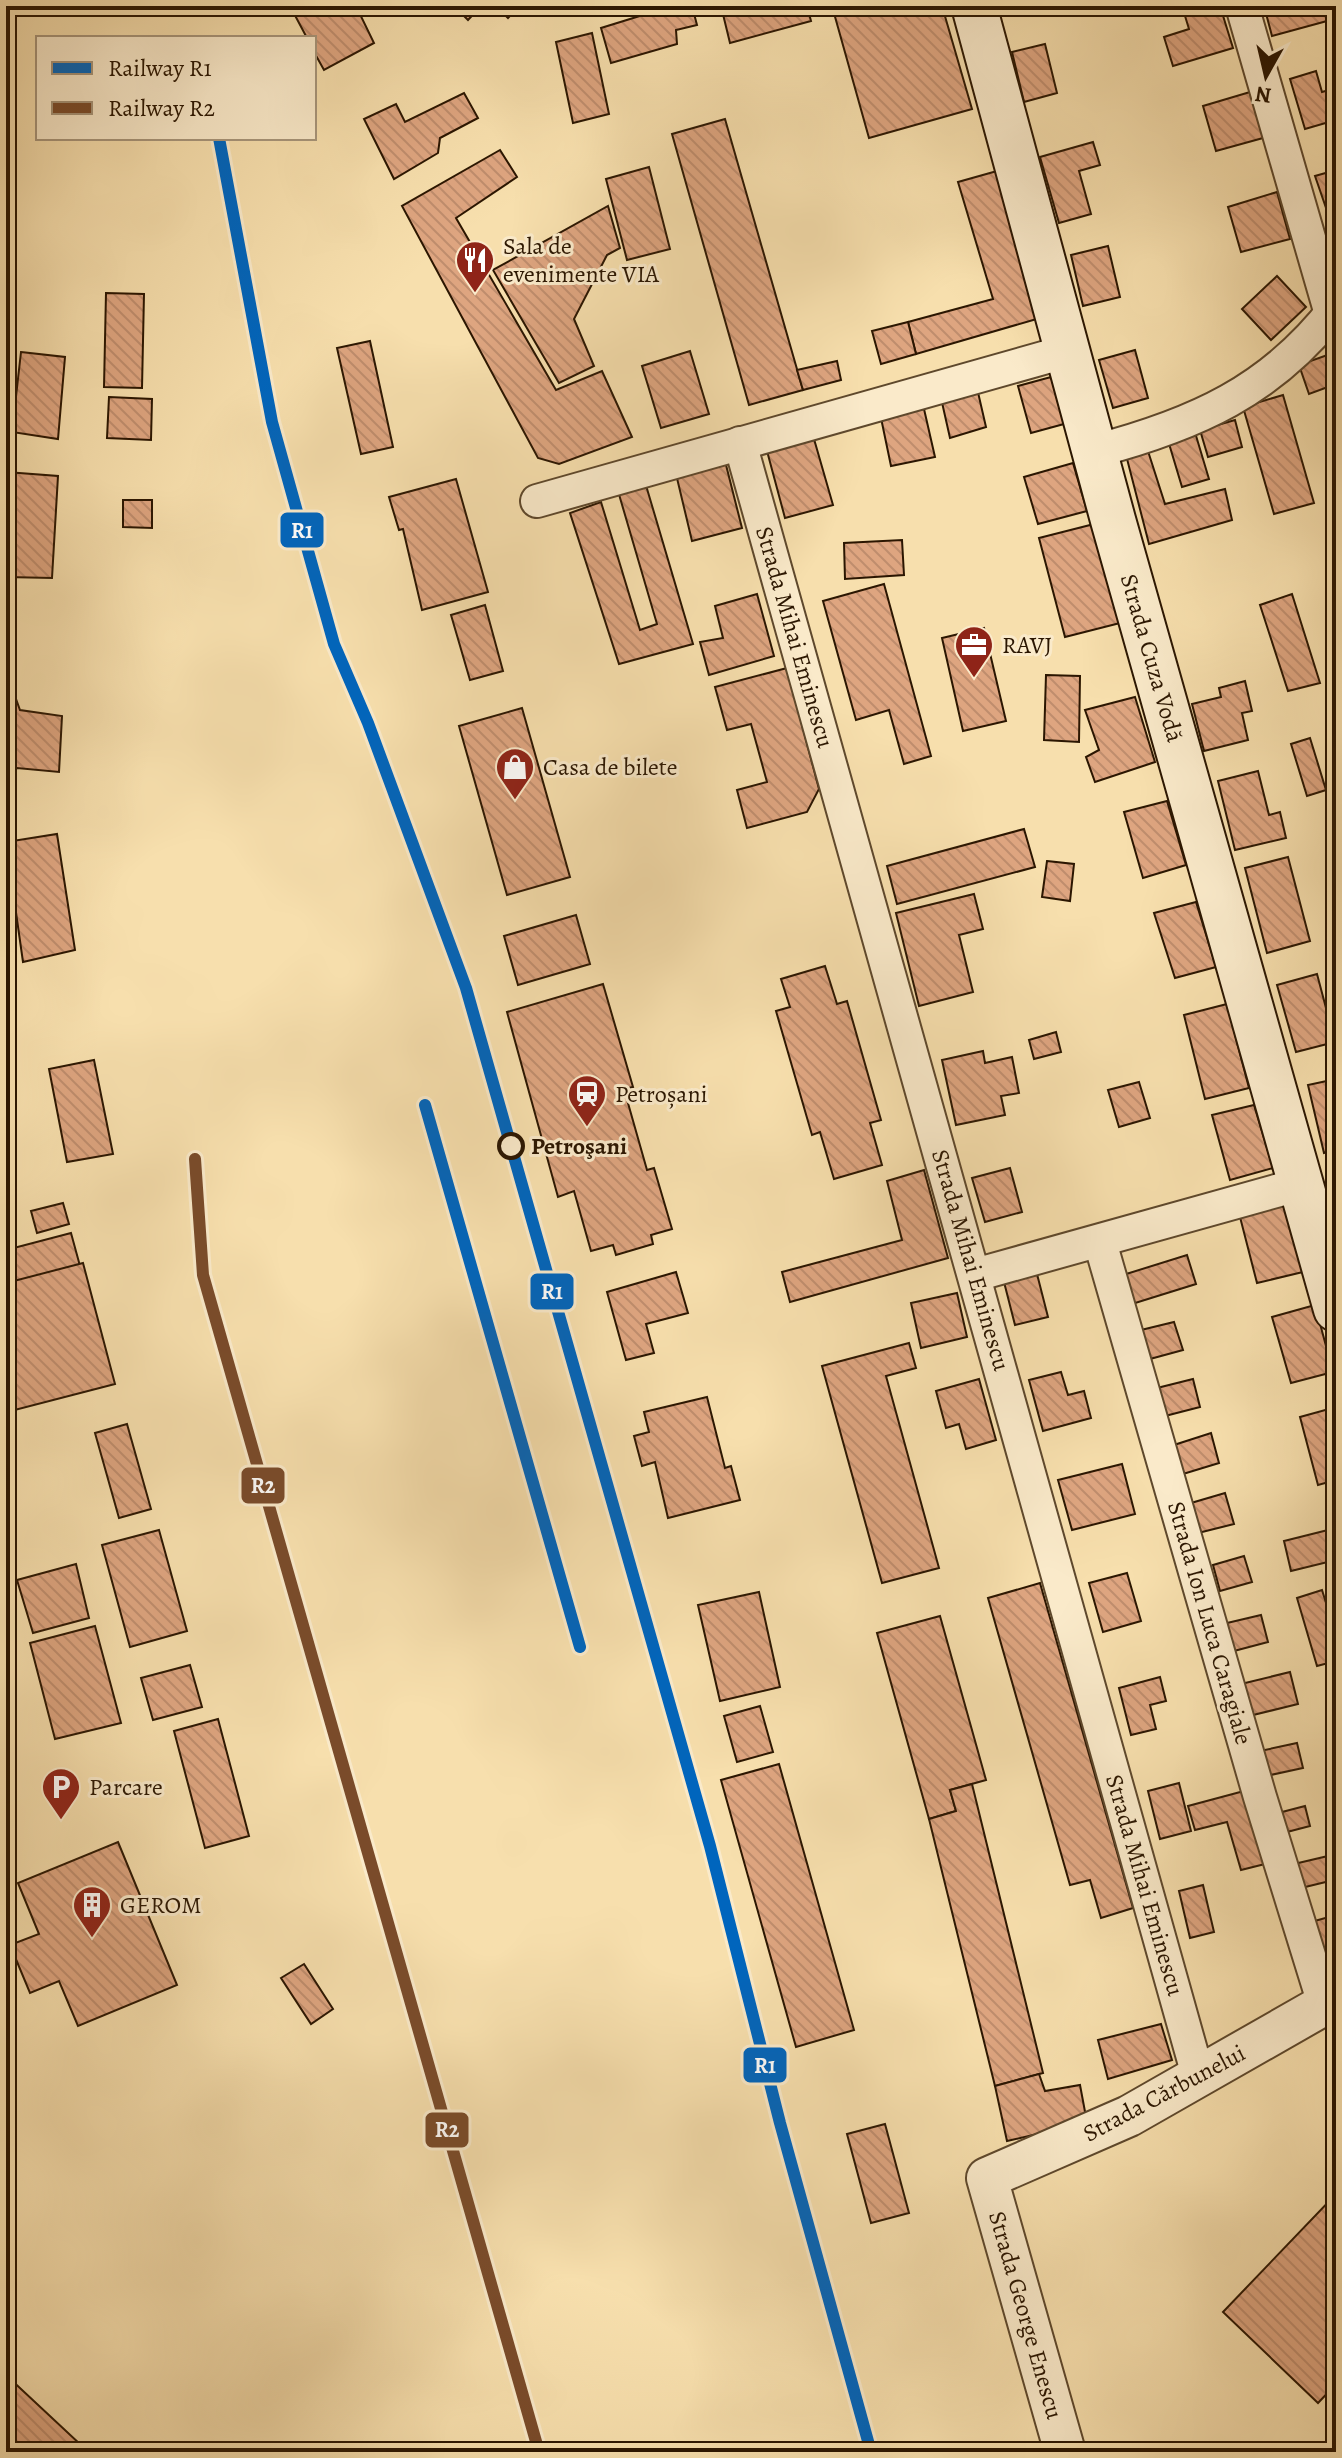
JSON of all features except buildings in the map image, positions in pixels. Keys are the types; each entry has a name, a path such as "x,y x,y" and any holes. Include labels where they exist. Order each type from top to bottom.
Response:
{"main road":[{"name":"Strada Cuza Vodă","path":"974,6 1095,451 1336,1309"}],"street":[{"path":"1095,451 1181,424 1246,394 1277,371 1333,311 1242,6"},
{"path":"537,501 1068,351"},
{"name":"Strada Mihai Eminescu","path":"740,443 1199,2079"},
{"path":"975,1275 1301,1184"},
{"name":"Strada Ion Luca Caragiale","path":"1100,1242 1252,1768 1330,2001"},
{"name":"Strada Cărbunelui","path":"987,2178 1129,2116 1199,2079 1330,2001"},
{"name":"Strada George Enescu","path":"987,2178 1065,2452"}],"rail line":[{"name":"R1","path":"219,140 272,422 334,644 368,723 466,988 710,1846 780,2123 871,2452"},
{"name":"R1","path":"425,1105 580,1647"},
{"name":"R2","path":"195,1159 203,1275 539,2452"}],"place":[{"name":"Sala de evenimente VIA","path":"475,294"},
{"name":"RAVJ","path":"974,679"},
{"name":"Casa de bilete","path":"515,801"},
{"name":"Petroșani","path":"587,1128"},
{"name":"Petroşani","path":"511,1146"},
{"name":"Parcare","path":"61,1821"},
{"name":"GEROM","path":"92,1939"}]}
